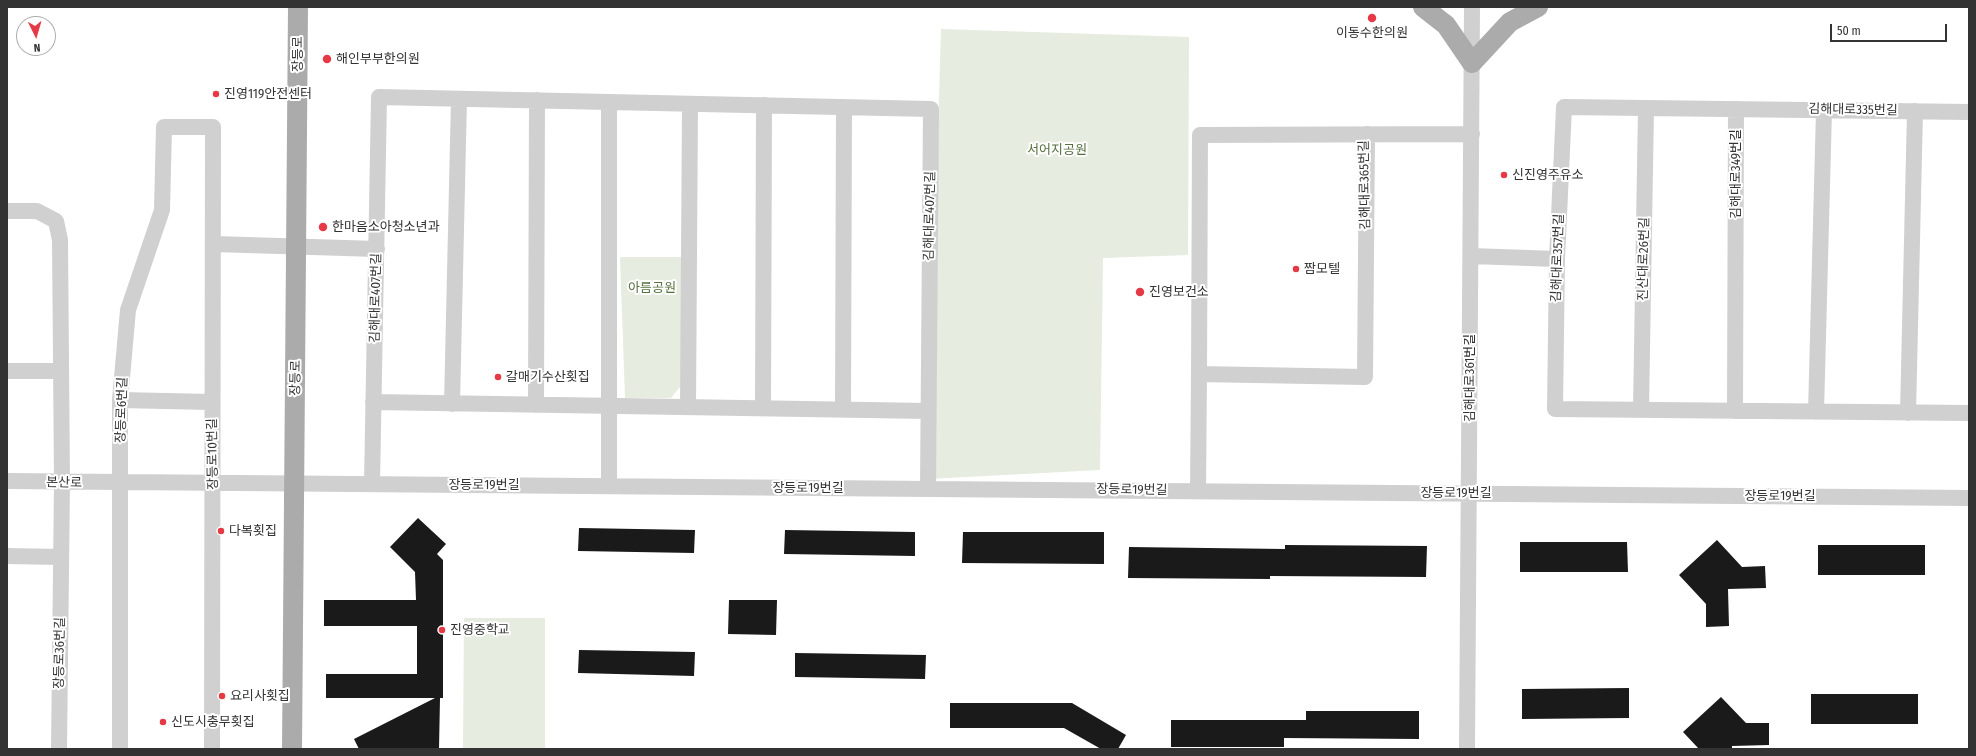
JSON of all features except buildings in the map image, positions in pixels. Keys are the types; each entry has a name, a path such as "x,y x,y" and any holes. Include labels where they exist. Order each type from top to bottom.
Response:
{"main road":[{"name":"장등로","path":"292,749 298,7"},
{"path":"1423,7 1446,25 1472,63 1510,22 1538,7"}],"street":[{"name":"김해대로361번길","path":"1467,749 1472,7"},
{"name":"김해대로407번길","path":"372,484 379,97 931,109 928,489"},
{"path":"452,404 458,98"},
{"path":"536,405 537,100"},
{"path":"609,102 609,486"},
{"path":"688,407 690,104"},
{"path":"763,408 764,105"},
{"path":"843,409 844,107"},
{"name":"김해대로357번길","path":"1641,410 1555,409 1557,259 1564,107 1646,108"},
{"path":"1646,108 1736,109"},
{"name":"진산대로26번길","path":"1641,410 1646,108"},
{"name":"김해대로335번길","path":"1736,109 1969,112"},
{"name":"김해대로349번길","path":"1735,411 1736,109"},
{"path":"1816,412 1824,110"},
{"path":"1908,413 1915,111"},
{"name":"장등로6번길","path":"120,749 120,400 128,310 162,210 164,127 213,127"},
{"name":"장등로10번길","path":"212,749 214,484 211,402 214,244 213,127"},
{"path":"1366,134 1472,134"},
{"name":"김해대로365번길","path":"1198,491 1200,135 1366,134 1365,377 1199,374"},
{"name":"장등로36번길","path":"7,211 37,211 56,221 60,240 62,482 59,749"},
{"path":"214,244 297,248 377,249"},
{"path":"1471,256 1557,259"},
{"path":"7,372 61,371"},
{"path":"120,400 211,402"},
{"path":"373,402 928,411"},
{"path":"1641,410 1969,413"},
{"name":"본산로","path":"7,482 214,484"},
{"name":"장등로19번길","path":"214,484 372,484 1969,498"},
{"path":"7,556 61,557"}],"green space":[{"name":"서어지공원","path":"941,29 1189,37 1188,255 1103,258 1100,470 928,479"},
{"name":"아름공원","path":"620,257 684,257 683,383 671,398 625,398"},
{"path":"464,618 545,618 545,749 463,749"}],"place":[{"name":"이동수한의원","path":"1372,18"},
{"name":"해인부부한의원","path":"327,59"},
{"name":"진영119안전센터","path":"216,94"},
{"name":"신진영주유소","path":"1504,175"},
{"name":"한마음소아청소년과","path":"323,227"},
{"name":"짬모텔","path":"1296,269"},
{"name":"진영보건소","path":"1140,292"},
{"name":"갈매기수산횟집","path":"498,377"},
{"name":"다복횟집","path":"221,531"},
{"name":"진영중학교","path":"442,630"},
{"name":"요리사횟집","path":"222,696"},
{"name":"신도시충무횟집","path":"163,722"}]}
